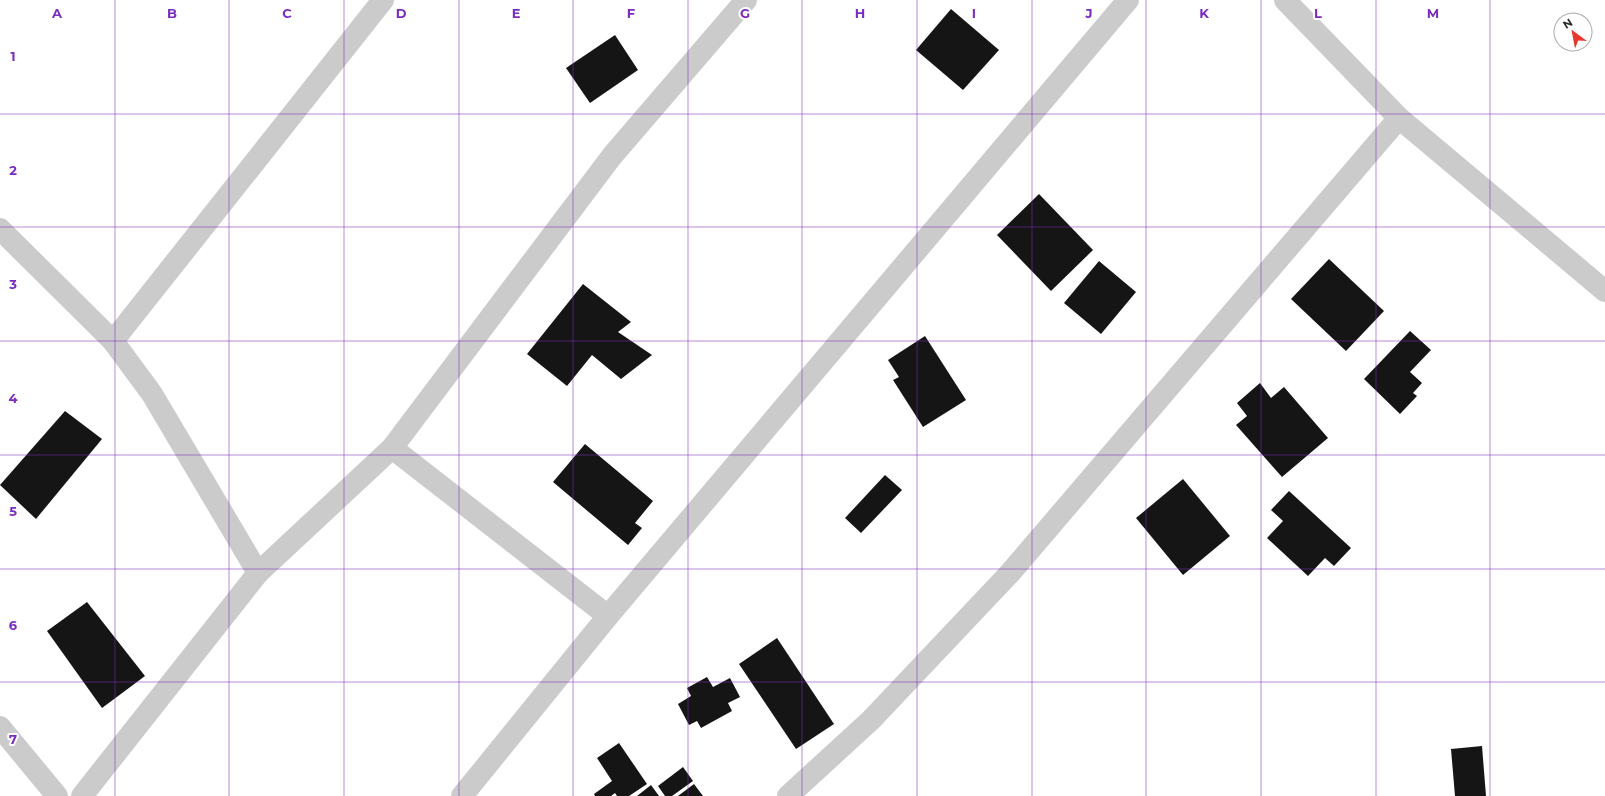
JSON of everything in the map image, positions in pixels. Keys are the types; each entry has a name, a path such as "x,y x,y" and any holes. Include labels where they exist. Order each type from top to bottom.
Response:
{"street":[{"path":"113,341 383,0"},
{"path":"92,792 258,573 392,448 612,156 746,0"},
{"path":"462,796 608,616 1128,0"},
{"path":"1285,0 1399,118 1605,291"},
{"path":"788,796 871,720 1010,573 1399,118"},
{"path":"0,229 113,341 152,394 258,573"},
{"path":"392,448 608,616"},
{"path":"0,727 57,796"}],"building":[{"path":"951,9 999,50 963,90 916,50"},
{"path":"615,35 638,70 590,103 566,68"},
{"path":"1039,194 1093,250 1051,291 997,235"},
{"path":"1329,259 1384,311 1346,351 1291,299"},
{"path":"1099,261 1136,292 1101,334 1064,303"},
{"path":"583,284 631,322 618,332 652,355 621,379 592,355 567,386 527,354"},
{"path":"1410,331 1431,350 1410,372 1422,383 1413,393 1417,396 1400,414 1364,379"},
{"path":"925,336 966,400 923,427 893,380 899,377 888,360"},
{"path":"1260,383 1271,398 1284,387 1328,438 1282,477 1236,425 1247,416 1237,403"},
{"path":"65,411 102,439 36,519 0,485"},
{"path":"585,444 653,501 635,523 642,528 628,545 553,482"},
{"path":"885,475 902,490 861,533 845,518"},
{"path":"1183,479 1230,536 1183,575 1136,518"},
{"path":"1289,491 1351,548 1334,566 1325,558 1308,576 1267,538 1283,521 1271,510"},
{"path":"87,602 145,676 102,708 47,631"},
{"path":"777,638 834,724 796,749 739,664"},
{"path":"707,677 713,687 730,678 740,697 728,703 732,711 701,728 697,721 689,725 678,704 691,696 687,688"},
{"path":"619,743 647,784 629,796 617,796 615,793 611,796 595,796 594,794 612,781 597,758"},
{"path":"1482,746 1486,796 1455,796 1451,749"},
{"path":"683,767 693,781 672,796 665,796 658,786"},
{"path":"694,784 703,796 678,796"},
{"path":"651,785 659,796 637,796"}]}
